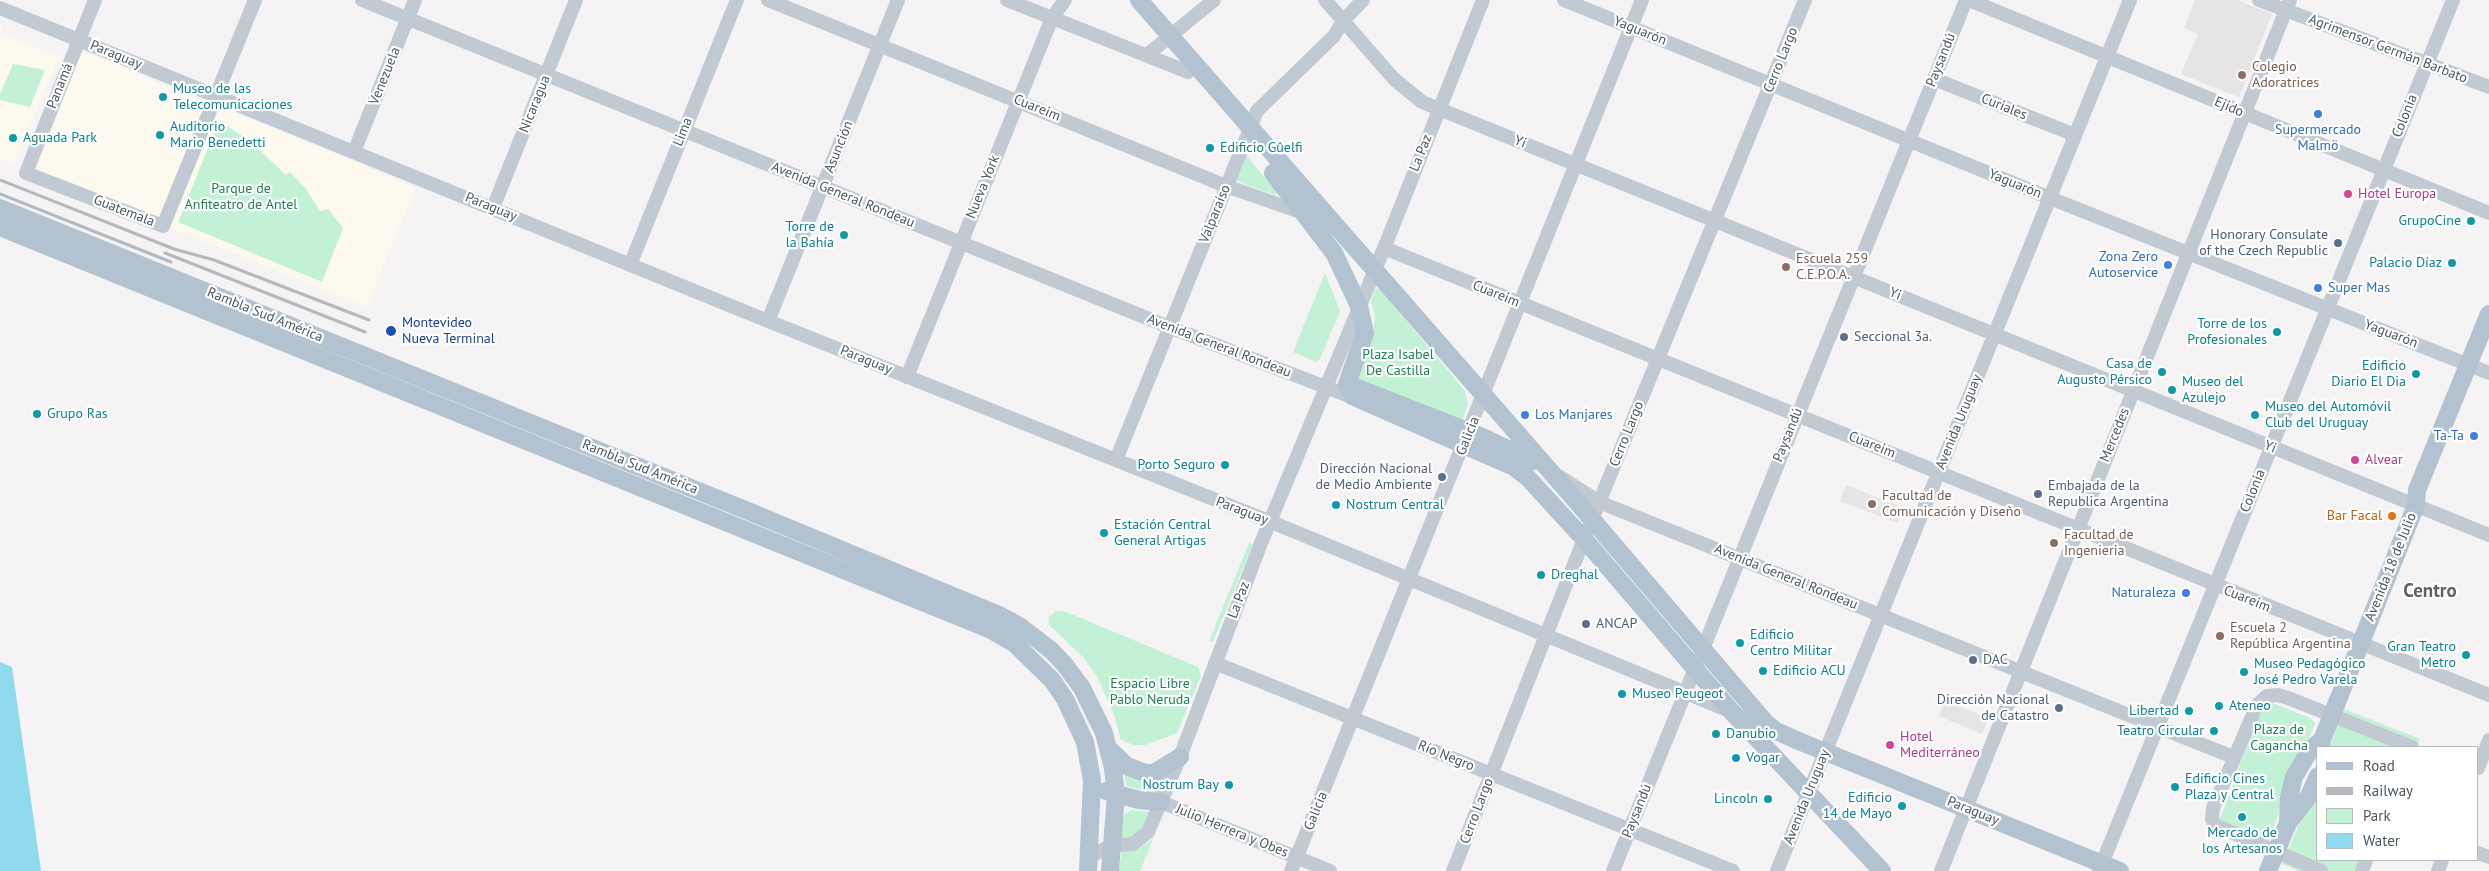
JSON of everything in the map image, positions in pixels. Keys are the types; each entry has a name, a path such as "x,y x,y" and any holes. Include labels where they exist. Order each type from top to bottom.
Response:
{"main road":[{"path":"1125,0 1166,39 1247,134 1334,253 1359,306 1365,333 1347,384 1348,391 1356,400"},
{"path":"1139,0 1188,72 1247,134"},
{"name":"Paraguay","path":"1247,134 1375,269 1483,397 1592,520 1766,723 1786,736 1966,808 2100,867 2120,871"},
{"name":"Rambla Sud América","path":"0,208 748,511 999,615 1021,627 1052,651 1082,688 1097,714 1109,749 1116,795 1110,871"},
{"name":"Rambla Sud América","path":"0,227 742,527 991,630 1015,644 1036,662 1066,699 1084,742 1092,780 1088,866"},
{"name":"Avenida 18 de Julio","path":"2478,368 2489,314"},
{"name":"Avenida 18 de Julio","path":"2321,743 2416,505 2418,490 2478,368 2489,339"},
{"name":"Avenida General Rondeau","path":"1347,384 1467,438"},
{"name":"Avenida General Rondeau","path":"1356,400 1467,438 1513,450 1546,468"},
{"path":"1467,438 1514,467 1528,478 1584,539 1732,712 1809,791 1882,871"},
{"name":"Avenida 18 de Julio","path":"2288,823 2289,797 2294,777 2310,750 2316,746"},
{"path":"1109,749 1127,766 1144,774 1154,773 1180,756"},
{"path":"1092,780 1104,790 1116,795 1161,802"},
{"name":"Avenida 18 de Julio","path":"2268,871 2288,823 2309,796 2316,780"}],"street":[{"name":"Panamá","path":"26,173 95,0"},
{"name":"Guatemala","path":"26,173 163,226 255,0"},
{"name":"Avenida General Rondeau","path":"362,0 1169,327 1356,400"},
{"name":"Venezuela","path":"354,152 415,0"},
{"name":"Nicaragua","path":"493,208 576,0"},
{"name":"Lima","path":"630,265 737,0"},
{"name":"Cuareim","path":"768,0 1226,186 1277,206 1306,214"},
{"name":"Asunción","path":"768,321 898,0"},
{"path":"1007,0 1188,72"},
{"name":"Nueva York","path":"907,377 1052,18 1065,0"},
{"path":"1147,55 1214,0"},
{"name":"Yi","path":"1325,0 1404,89 1422,102 2489,534"},
{"name":"Valparaíso","path":"1116,460 1247,134 1261,106 1334,36 1343,20 1363,0"},
{"name":"La Paz","path":"1088,866 1096,853 1112,846 1133,844 1148,832 1180,756 1270,522 1384,248 1483,0"},
{"name":"Yaguarón","path":"1564,0 2189,254 2478,368"},
{"name":"Galicia","path":"1292,871 1642,0"},
{"name":"Cerro Largo","path":"1453,871 1657,358 1806,0"},
{"name":"Ejido","path":"1968,0 2489,213"},
{"name":"Paysandú","path":"1613,871 1796,415 1854,278 1908,140 1968,0"},
{"name":"Avenida Uruguay","path":"1777,871 2130,0"},
{"name":"Agrimensor Germán Barbato","path":"2259,0 2288,5 2427,64 2489,87"},
{"name":"Colonia","path":"2100,867 2453,0"},
{"name":"Mercedes","path":"1941,871 2288,5"},
{"name":"Paraguay","path":"0,8 768,321 1270,522 1732,712"},
{"name":"Curiales","path":"1934,79 2075,135"},
{"name":"Cuareim","path":"1384,248 2214,586 2489,695"},
{"name":"Avenida General Rondeau","path":"1325,387 1347,384"},
{"name":"Avenida General Rondeau","path":"1546,468 1600,502 2233,757"},
{"name":"Río Negro","path":"1215,663 1733,871"},
{"path":"2321,871 2217,826 2212,820 2213,808 2252,713 2262,699 2278,695 2409,746"},
{"path":"2479,765 2489,740"},
{"name":"Julio Herrera y Obes","path":"1161,802 1330,871"}],"shaded area":[{"path":"2195,0 2237,0 2272,14 2239,97 2181,74 2198,34 2184,28"},
{"path":"0,26 3,27 1,33 59,58 14,165 0,159"},
{"path":"82,52 416,188 366,307 33,172"},
{"name":"Facultad de Comunicación y Diseño","path":"1846,485 1904,508 1898,523 1840,501"},
{"path":"1945,701 1989,718 1982,734 1939,716"}],"green space":[{"path":"13,64 45,70 30,107 0,100 0,94"},
{"name":"Parque de Anfiteatro de Antel","path":"219,121 249,140 286,175 290,172 306,189 320,211 328,209 343,228 322,282 178,222"},
{"path":"1246,155 1277,192 1275,195 1236,181"},
{"path":"1325,273 1340,311 1320,359 1316,362 1293,352"},
{"name":"Plaza Isabel De Castilla","path":"1375,289 1380,289 1465,391 1468,404 1462,421 1357,380 1373,332 1375,317 1371,301"},
{"path":"1249,543 1253,544 1213,642 1209,641"},
{"name":"Espacio Libre Pablo Neruda","path":"1056,611 1064,611 1198,667 1201,676 1177,733 1145,745 1134,745 1121,740 1114,715 1097,676 1083,657 1049,625 1049,617"},
{"name":"Plaza de Cagancha","path":"2270,702 2310,718 2315,723 2267,843 2219,822 2261,708"},
{"name":"Plaza de Cagancha","path":"2344,709 2420,739 2417,746 2330,746"},
{"path":"1124,770 1168,772 1158,794 1126,786"},
{"name":"Plaza de Cagancha","path":"2316,793 2316,861 2371,861 2367,871 2299,871 2282,864 2304,813"},
{"path":"1132,810 1149,812 1142,830 1132,838 1120,839 1122,819 1125,814"},
{"path":"1153,839 1140,871 1118,871 1122,853 1139,849"}],"water":[{"path":"0,662 12,667 41,871 0,871"}],"railway":[{"path":"0,180 174,249 214,260 369,320"},
{"path":"0,194 171,262"},
{"path":"165,253 365,332"}],"place":[{"name":"Colegio Adoratrices","path":"2242,75"},
{"name":"Museo de las Telecomunicaciones","path":"163,97"},
{"name":"Supermercado Malmö","path":"2318,114"},
{"name":"Auditorio Mario Benedetti","path":"160,135"},
{"name":"Aguada Park","path":"13,138"},
{"name":"Edificio Gûelfi","path":"1210,148"},
{"name":"Hotel Europa","path":"2348,194"},
{"name":"GrupoCine","path":"2471,221"},
{"name":"Torre de la Bahía","path":"844,235"},
{"name":"Honorary Consulate of the Czech Republic","path":"2338,243"},
{"name":"Palacio Díaz","path":"2452,263"},
{"name":"Zona Zero Autoservice","path":"2168,265"},
{"name":"Escuela 259 C.E.P.O.A.","path":"1786,267"},
{"name":"Super Mas","path":"2318,288"},
{"name":"Montevideo Nueva Terminal","path":"391,331"},
{"name":"Torre de los Profesionales","path":"2277,332"},
{"name":"Seccional 3a.","path":"1844,337"},
{"name":"Casa de Augusto Pérsico","path":"2162,372"},
{"name":"Edificio Diario El Dia","path":"2416,374"},
{"name":"Museo del Azulejo","path":"2172,390"},
{"name":"Grupo Ras","path":"37,414"},
{"name":"Los Manjares","path":"1525,415"},
{"name":"Museo del Automóvil Club del Uruguay","path":"2255,415"},
{"name":"Ta-Ta","path":"2474,436"},
{"name":"Alvear","path":"2355,460"},
{"name":"Porto Seguro","path":"1225,465"},
{"name":"Dirección Nacional de Medio Ambiente","path":"1442,477"},
{"name":"Embajada de la Republica Argentina","path":"2038,494"},
{"name":"Facultad de Comunicación y Diseño","path":"1872,504"},
{"name":"Nostrum Central","path":"1336,505"},
{"name":"Bar Facal","path":"2392,516"},
{"name":"Estación Central General Artigas","path":"1104,533"},
{"name":"Facultad de Ingenieria","path":"2054,543"},
{"name":"Dreghal","path":"1541,575"},
{"name":"Naturaleza","path":"2186,593"},
{"name":"ANCAP","path":"1586,624"},
{"name":"Escuela 2 República Argentina","path":"2220,636"},
{"name":"Edificio Centro Militar","path":"1740,643"},
{"name":"Gran Teatro Metro","path":"2466,655"},
{"name":"DAC","path":"1973,660"},
{"name":"Edificio ACU","path":"1763,671"},
{"name":"Museo Pedagógico José Pedro Varela","path":"2244,672"},
{"name":"Museo Peugeot","path":"1622,694"},
{"name":"Ateneo","path":"2219,706"},
{"name":"Dirección Nacional de Catastro","path":"2059,708"},
{"name":"Libertad","path":"2189,711"},
{"name":"Teatro Circular","path":"2214,731"},
{"name":"Danubio","path":"1716,734"},
{"name":"Hotel Mediterráneo","path":"1890,745"},
{"name":"Vogar","path":"1736,758"},
{"name":"Nostrum Bay","path":"1229,785"},
{"name":"Edificio Cines Plaza y Central","path":"2175,787"},
{"name":"Lincoln","path":"1768,799"},
{"name":"Edificio 14 de Mayo","path":"1902,806"},
{"name":"Mercado de los Artesanos","path":"2242,817"}],"district":[{"name":"Centro","path":"2430,592"}]}
